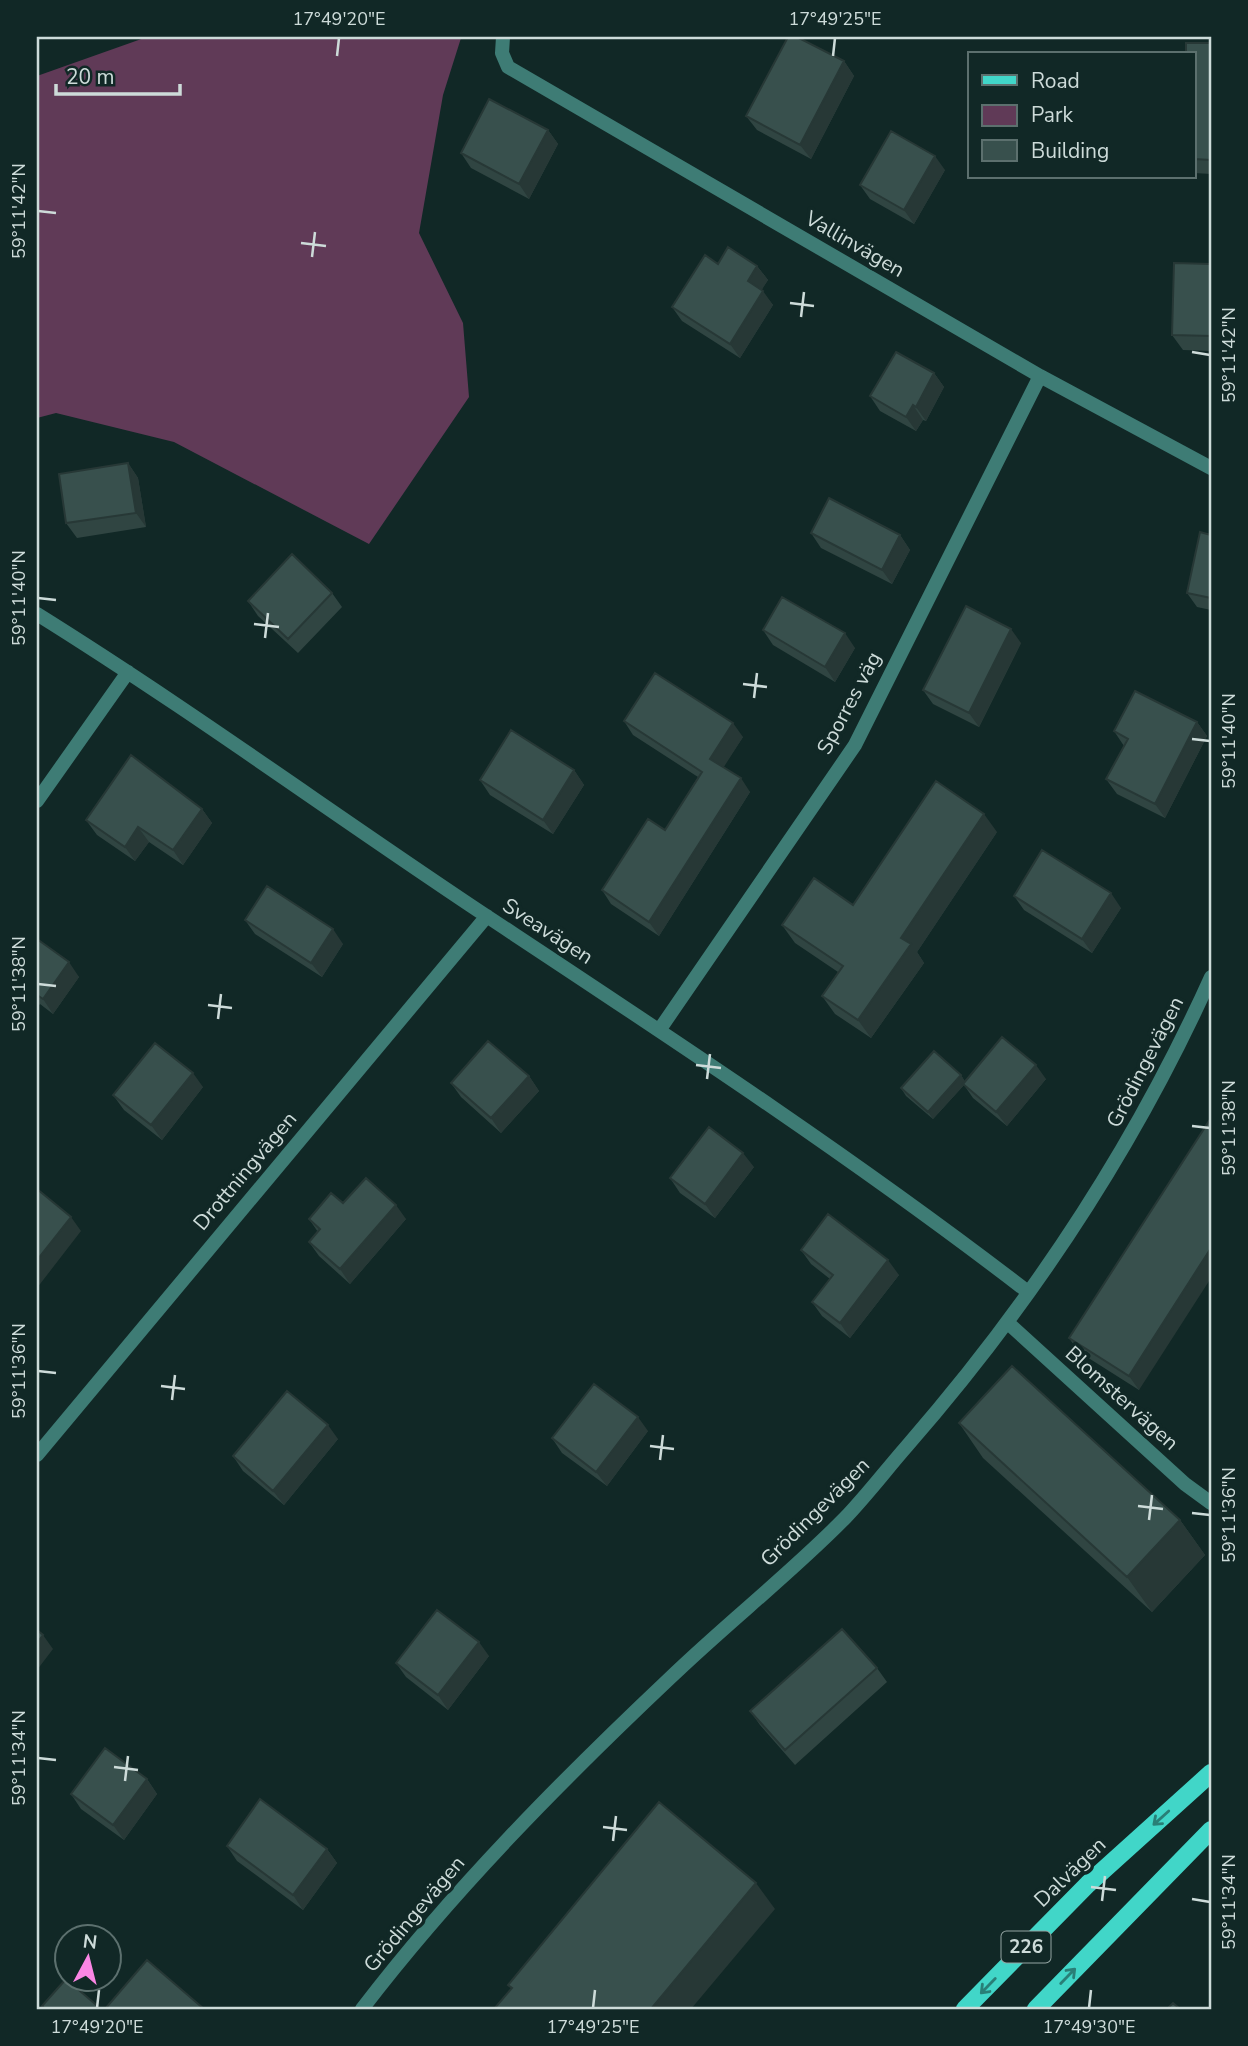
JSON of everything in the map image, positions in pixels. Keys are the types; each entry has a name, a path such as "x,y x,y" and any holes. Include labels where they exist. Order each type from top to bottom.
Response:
{"main road":[{"name":"Dalvägen","path":"965,2009 1088,1884 1211,1773"},
{"path":"1036,2009 1211,1830"}],"street":[{"name":"Vallinvägen","path":"503,37 502,53 508,67 1040,376 1211,468"},
{"name":"Sporres väg","path":"660,1029 855,745 1040,376"},
{"name":"Sveavägen","path":"37,614 128,671 487,916 660,1029 926,1214 1028,1292"},
{"path":"37,801 128,671"},
{"name":"Drottningvägen","path":"37,1455 487,916"},
{"name":"Grödingevägen","path":"362,2009 482,1865 670,1678 845,1518 963,1382 1028,1292 1123,1150 1188,1029 1211,977"},
{"name":"Blomstervägen","path":"1007,1322 1185,1484 1211,1503"}],"green space":[{"path":"147,37 461,38 443,95 419,233 463,323 469,397 369,544 174,442 56,413 37,418 37,76"}],"building":[{"path":"788,37 797,37 844,61 800,145 746,116"},
{"path":"1186,43 1211,43 1211,160 1196,159 1196,52 1186,52"},
{"path":"489,99 548,130 519,184 461,153"},
{"path":"891,131 935,156 904,210 860,185"},
{"path":"728,247 757,266 748,281 763,291 730,344 672,307 705,255 718,264"},
{"path":"1174,263 1211,264 1211,336 1172,335"},
{"path":"896,352 934,373 916,407 913,405 906,417 870,396"},
{"path":"128,463 136,513 66,523 59,474"},
{"path":"829,498 900,535 882,570 811,533"},
{"path":"1200,532 1211,535 1211,598 1187,593"},
{"path":"292,554 332,593 288,639 248,601"},
{"path":"782,597 845,633 825,667 763,630"},
{"path":"966,606 1011,629 969,713 923,690"},
{"path":"655,673 733,723 710,759 741,778 649,922 602,890 648,819 665,830 702,772 624,721"},
{"path":"1135,691 1197,722 1155,804 1106,779 1128,739 1114,731"},
{"path":"511,730 574,770 543,820 480,780"},
{"path":"131,755 202,809 173,850 138,827 125,847 86,820"},
{"path":"936,781 984,814 901,938 911,944 858,1020 822,996 843,966 782,925 814,878 853,905"},
{"path":"1042,850 1111,893 1082,939 1014,896"},
{"path":"267,886 333,929 311,963 245,920"},
{"path":"37,939 69,962 43,999 37,995"},
{"path":"1002,1037 1036,1065 996,1112 963,1084"},
{"path":"488,1041 529,1076 491,1118 451,1083"},
{"path":"155,1043 193,1073 151,1125 113,1095"},
{"path":"934,1051 961,1075 928,1112 901,1088"},
{"path":"1211,1118 1211,1248 1129,1376 1069,1338"},
{"path":"709,1127 743,1153 705,1204 670,1178"},
{"path":"366,1178 396,1205 340,1269 309,1242 320,1229 309,1219 331,1193 343,1203"},
{"path":"37,1189 71,1217 37,1260"},
{"path":"828,1214 888,1260 840,1323 812,1302 833,1275 801,1250"},
{"path":"1012,1366 1180,1520 1127,1577 959,1423"},
{"path":"594,1384 638,1417 596,1472 552,1438"},
{"path":"287,1391 328,1425 273,1491 233,1456"},
{"path":"437,1610 479,1642 438,1695 396,1663"},
{"path":"842,1629 877,1668 785,1750 750,1711"},
{"path":"37,1630 43,1635 37,1643"},
{"path":"105,1748 147,1779 113,1825 71,1794"},
{"path":"260,1799 327,1849 293,1895 227,1846"},
{"path":"659,1802 756,1883 651,2009 494,2009 512,1988 508,1985"},
{"path":"147,1960 204,2009 105,2009 118,1994 122,1994 122,1989"},
{"path":"53,1994 84,1994 101,2009 45,2009 42,2006"},
{"path":"1173,2003 1180,2009 1167,2009"}]}
